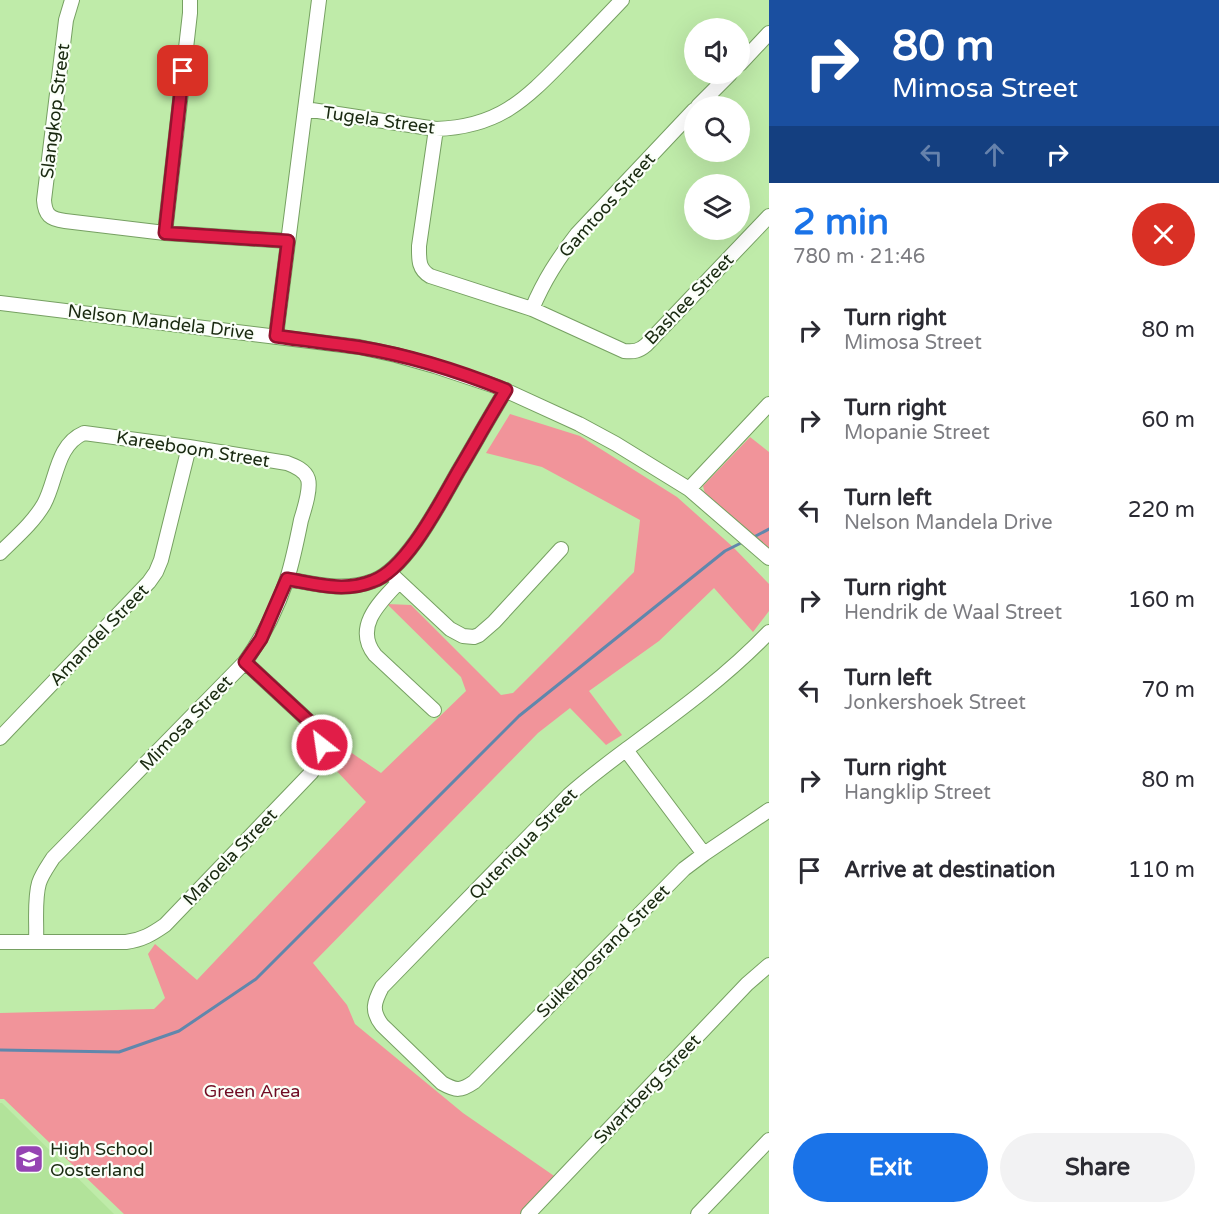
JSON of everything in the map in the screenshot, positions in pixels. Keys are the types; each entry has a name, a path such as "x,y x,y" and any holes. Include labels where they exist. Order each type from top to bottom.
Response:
{"street":[{"name":"Slangkop Street","path":"72,0 66,20 44,208 54,219 165,233"},
{"path":"190,0 165,233 288,241"},
{"path":"276,336 319,0"},
{"name":"Tugela Street","path":"305,109 436,129 455,128 482,122 518,103 540,85 622,0"},
{"path":"750,53 769,33"},
{"path":"708,96 720,84"},
{"name":"Gamtoos Street","path":"532,309 543,283 564,250 684,121"},
{"path":"436,129 419,246 420,266 424,273 430,276 532,309"},
{"name":"Bashee Street","path":"532,309 614,347 632,352 639,350 769,216"},
{"name":"Nelson Mandela Drive","path":"0,303 359,347 435,366 506,390 616,444 689,489 767,556"},
{"path":"434,710 369,649 367,629 372,614 401,561 431,519 506,390"},
{"path":"689,489 769,404"},
{"name":"Kareeboom Street","path":"0,553 43,505 62,455 71,441 84,433 287,463 303,471 309,483"},
{"name":"Amandel Street","path":"0,738 156,572 189,447"},
{"name":"Mimosa Street","path":"36,942 39,884 53,858 245,662 261,639 287,579 309,483"},
{"path":"394,577 450,629 463,636 474,637 494,622 561,549"},
{"path":"287,579 340,588 394,577"},
{"name":"Quteniqua Street","path":"442,1083 377,1018 375,1004 382,987 569,795 593,774 717,681 769,632"},
{"name":"Maroela Street","path":"0,942 126,942 147,937 165,924 311,773 322,752 322,745 314,726 245,662"},
{"path":"626,750 704,854"},
{"name":"Suikerbosrand Street","path":"442,1083 458,1090 474,1082 684,869 769,810"},
{"name":"Swartberg Street","path":"528,1214 747,984 769,965"},
{"path":"698,1214 769,1140"}],"shaded area":[{"name":"High School Oosterland","path":"0,1103 2,1103 114,1214 0,1214"}],"green space":[{"name":"Green Area","path":"510,414 580,436 677,497 733,547 769,584 769,611 753,632 714,588 659,641 589,691 622,735 606,745 570,708 538,733 313,963 347,1005 355,1024 463,1113 560,1180 527,1214 124,1214 4,1099 0,1099 0,1013 154,1009 165,998 148,954 155,944 197,980 366,802 331,765 343,747 381,773 466,691 461,677 387,604 411,605 501,695 513,693 634,572 640,520 542,467 486,453"},
{"path":"750,437 769,452 769,554 706,498 703,486"}],"waterway":[{"path":"752,538 769,529"},
{"path":"0,1050 119,1052 179,1031 256,979 519,716 725,551 743,542"}],"place":[{"name":"High School Oosterland","path":"29,1159"}],"route":[{"path":"183,71 165,233 288,241 276,336 359,347 396,355 506,390 431,519 401,561 389,572 372,582 340,588 287,579 261,639 245,662 314,726 322,745"}]}
